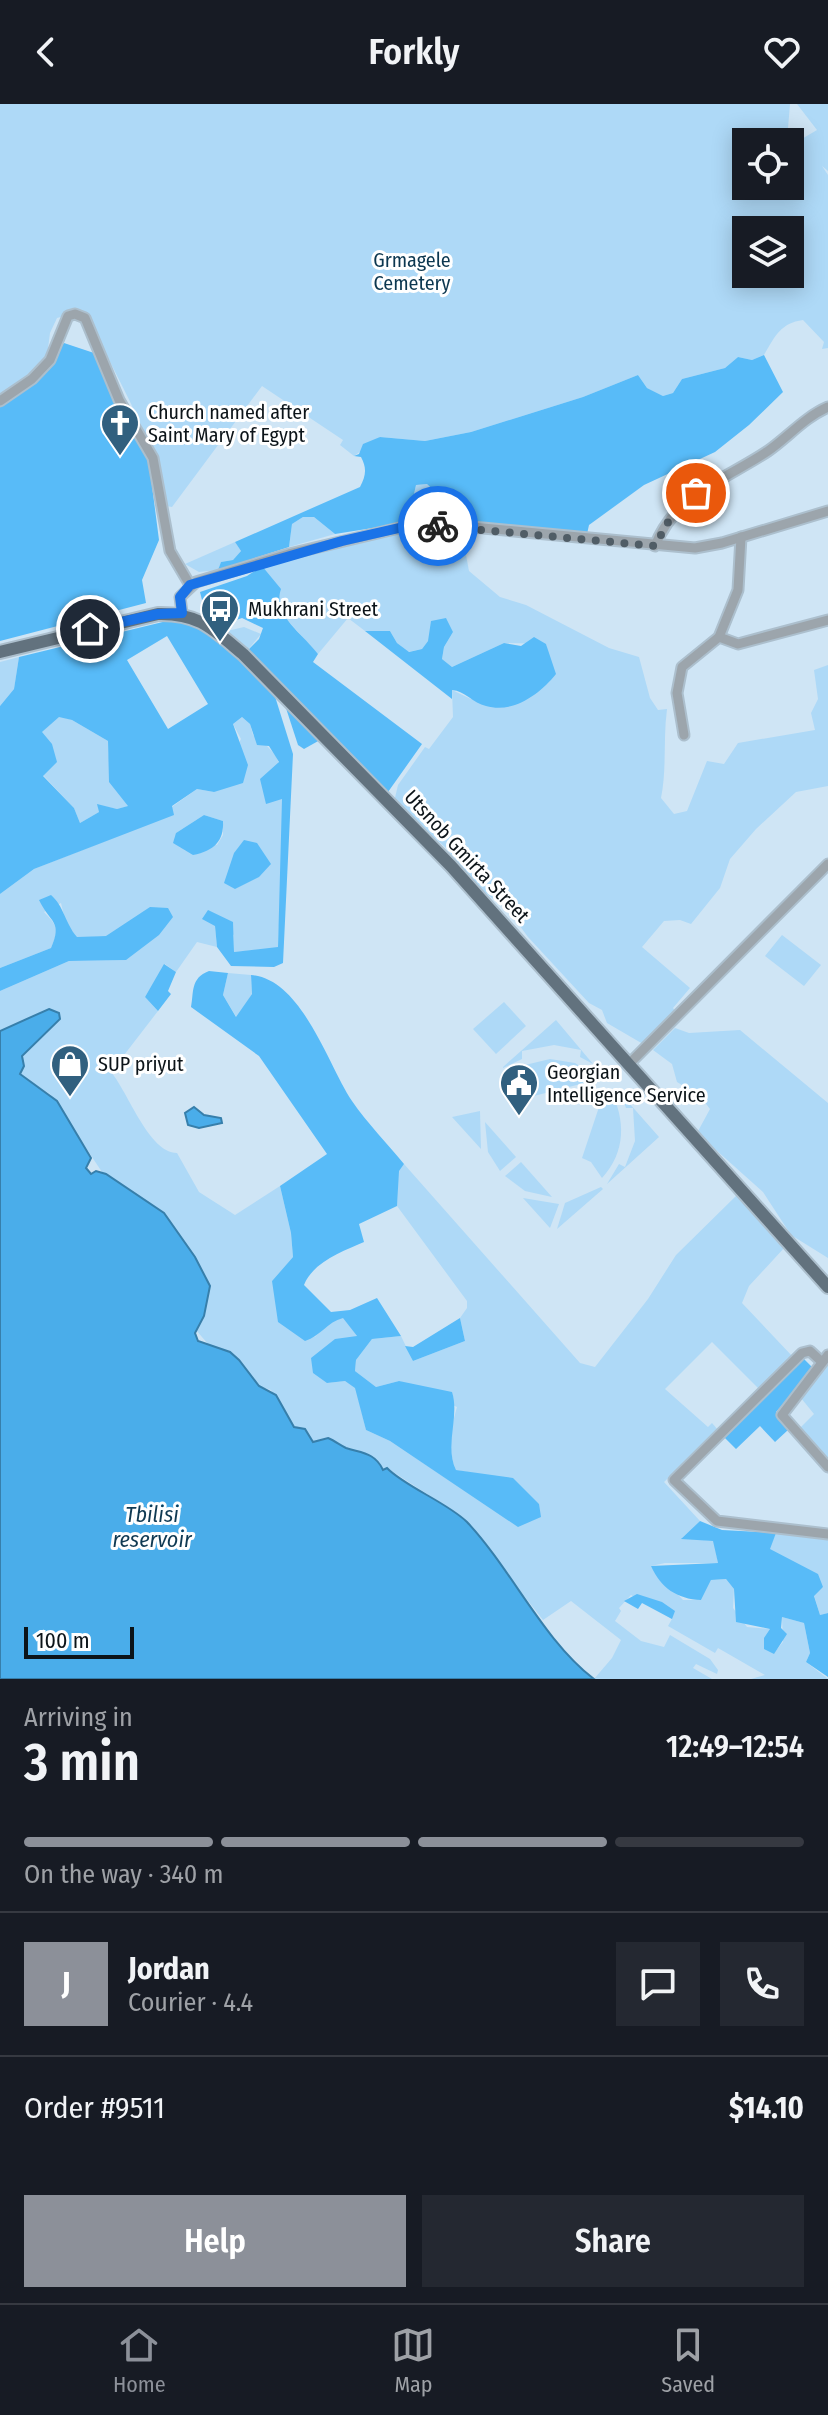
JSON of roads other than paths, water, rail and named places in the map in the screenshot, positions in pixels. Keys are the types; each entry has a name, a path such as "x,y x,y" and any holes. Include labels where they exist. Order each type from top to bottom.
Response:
{"main road":[{"path":"0,652 135,618 182,613"},
{"name":"Utsnob Gmirta Street","path":"182,613 198,618 223,637 451,866 828,1287"}],"street":[{"path":"0,401 32,379 50,360 68,316 75,314 85,318 119,400 153,458 162,491 165,533 170,551 190,585"},
{"path":"655,546 673,513 696,493 765,453 815,413 828,407"},
{"path":"182,613 180,597 190,585 289,554 399,528 472,527 695,548 828,511"},
{"path":"684,735 677,693 682,667 719,637 738,590 741,537"},
{"path":"719,637 738,644 828,620"},
{"path":"629,1064 828,864"},
{"path":"828,1467 782,1415 825,1358 810,1351 802,1353 674,1480 717,1521 828,1534"}],"water":[{"name":"Tbilisi reservoir","path":"49,1009 59,1013 60,1019 22,1056 24,1066 20,1074 57,1101 91,1158 86,1168 91,1174 96,1171 106,1174 164,1213 195,1257 210,1286 204,1316 195,1333 198,1341 230,1352 259,1386 276,1395 294,1427 305,1429 313,1442 328,1438 371,1456 383,1470 387,1468 459,1515 499,1561 559,1645 594,1679 0,1679 0,1031"},
{"path":"194,1107 204,1115 221,1118 222,1123 199,1128 188,1125 185,1113"}],"place":[{"name":"Church named after Saint Mary of Egypt","path":"120,457"},
{"name":"Mukhrani Street","path":"220,643"},
{"name":"SUP priyut","path":"70,1098"},
{"name":"Georgian Intelligence Service","path":"519,1117"}],"park label":[{"name":"Grmagele Cemetery","path":"412,272"}]}
